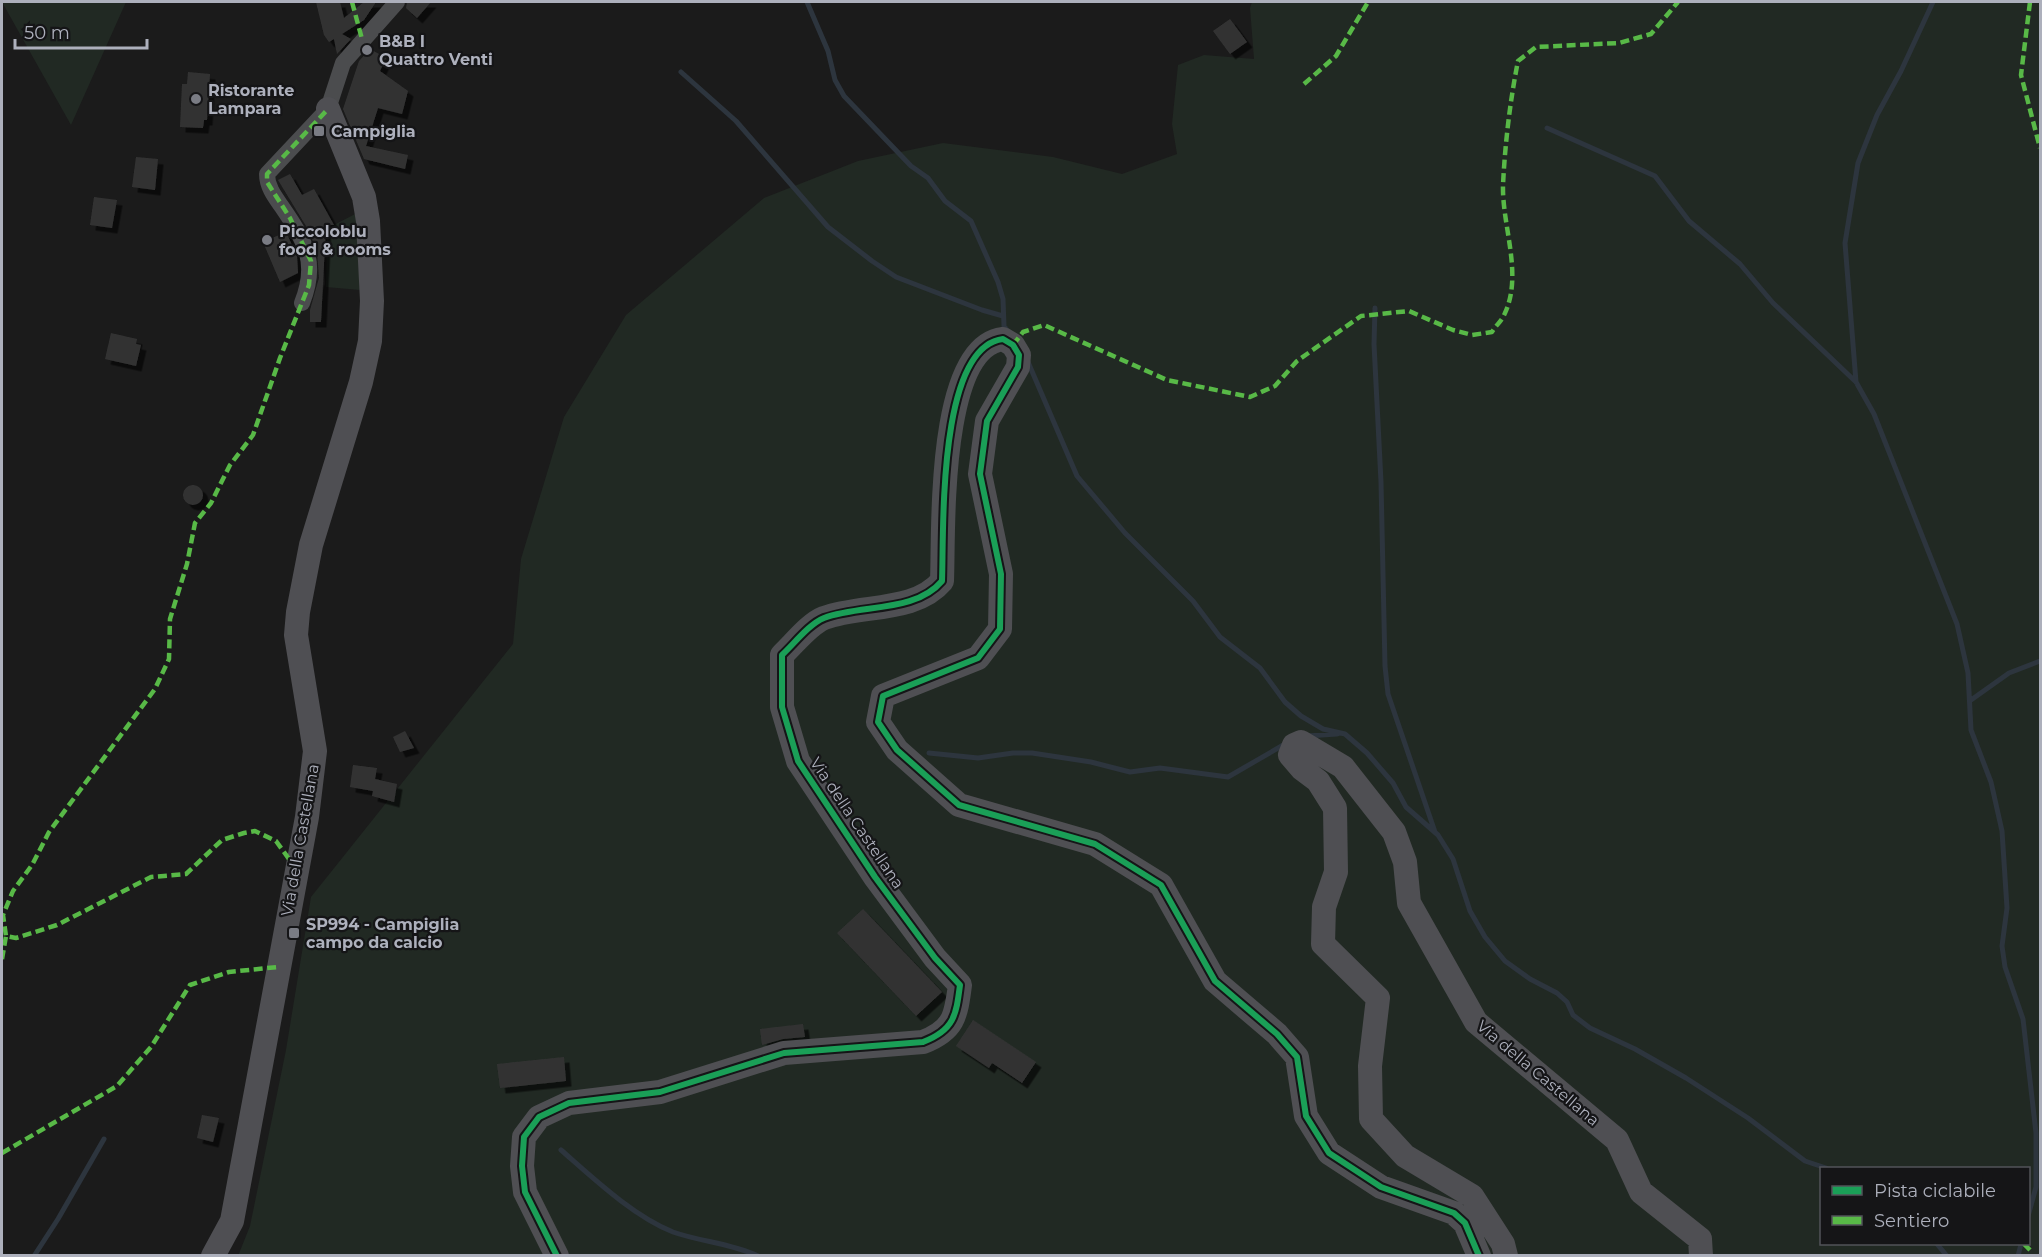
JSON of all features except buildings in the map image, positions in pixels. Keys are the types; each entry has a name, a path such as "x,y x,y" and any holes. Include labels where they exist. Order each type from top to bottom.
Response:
{"street":[{"path":"302,303 309,285 311,261 296,228 267,182 267,174 328,109 343,63 397,2"},
{"name":"Via della Castellana","path":"213,1256 232,1221 308,806 315,751 296,635 298,612 311,545 361,382 370,341 372,301 365,205 352,163 328,109"},
{"name":"Via della Castellana","path":"557,1256 525,1192 522,1166 524,1137 539,1117 569,1103 660,1092 784,1053 924,1042 939,1036 952,1023 960,985 935,958 875,877 798,761 782,706 782,655 823,618 918,599 933,592 942,581 946,454 955,401 976,356 987,343 1003,339 1013,345 1019,356 1018,366 987,421 980,474 1001,574 1000,629 978,658 883,696 878,722 897,750 959,805 1095,844 1161,885 1215,981 1277,1034 1297,1057 1306,1116 1329,1153 1381,1187 1454,1213 1465,1223 1479,1256"},
{"name":"Via della Castellana","path":"1506,1256 1503,1244 1472,1196 1405,1156 1371,1119 1370,1066 1378,998 1323,944 1324,907 1336,872 1335,808 1318,782 1302,770 1290,755 1294,745 1301,742 1343,766 1394,832 1406,862 1409,903 1476,1022 1617,1140 1641,1192 1701,1239 1701,1256"}],"shaded area":[{"path":"2,2 126,2 71,125"},
{"path":"1252,2 2040,2 2040,1255 238,1256 250,1226 286,1050 311,897 513,644 521,559 564,417 626,315 764,198 858,161 943,143 1053,157 1122,174 1177,154 1172,124 1178,65 1204,55 1254,59 1250,8"},
{"path":"357,213 360,290 326,287 327,240 334,225"}],"waterway":[{"path":"807,2 828,51 835,80 844,96 911,166 928,178 945,201 971,221 998,282 1003,299 1004,326 1008,332"},
{"path":"1856,382 1845,243 1858,163 1877,115 1901,71 1933,2"},
{"path":"681,72 736,121 828,227 872,261 896,277 1003,316"},
{"path":"1547,128 1655,176 1689,221 1740,264 1773,303 1856,382 1874,414 1957,624 1968,673 1971,730 1991,782 2002,831 2007,908 2002,946 2005,967 2023,1019 2036,1133 2036,1187 2030,1209"},
{"path":"1375,308 1374,344 1381,482 1385,666 1388,694 1435,832"},
{"path":"1028,362 1077,476 1125,533 1193,601 1220,637 1260,668 1285,702 1301,716 1323,729 1345,734 1367,753 1393,783 1406,807 1438,835 1453,859 1470,911 1485,937 1505,961 1530,979 1557,993 1567,1002 1573,1015 1590,1028 1635,1049 1686,1078 1748,1118 1805,1161 1823,1167"},
{"path":"1971,700 2009,673 2040,661"},
{"path":"1307,736 1337,734"},
{"path":"929,753 978,758 1032,753 1091,762 1130,772 1160,768 1228,777 1285,744"},
{"path":"34,1256 104,1139"},
{"path":"561,1150 628,1206 658,1225 673,1232 737,1248 758,1256"},
{"path":"1938,1245 1947,1256"},
{"path":"2018,1256 2021,1245"}],"marked path":[{"path":"352,2 362,39"},
{"path":"1304,84 1336,56 1368,2"},
{"path":"1013,345 1023,332 1044,325 1167,380 1250,397 1275,386 1297,361 1361,316 1409,311 1453,330 1472,335 1492,332 1505,313 1512,282 1503,185 1508,123 1518,61 1536,47 1619,43 1651,34 1678,2"},
{"path":"2030,2 2021,75 2040,148"},
{"path":"297,870 276,841 255,831 244,833 222,840 186,874 151,877 57,925 16,938 6,936 3,915 13,891 32,865 49,832 155,689 169,659 170,619 187,564 195,523 211,503 230,465 253,435 309,285 311,261 290,218 267,182 267,174 328,109"},
{"path":"2,959 6,936"},
{"path":"2,1153 117,1086 151,1047 190,985 229,972 278,967"},
{"path":"2025,1245 2030,1250"}],"cycle path":[{"path":"557,1256 525,1192 522,1166 524,1137 539,1117 569,1103 660,1092 784,1053 923,1042 941,1032 952,1021 960,985 935,958 875,877 798,761 782,707 782,655 807,629 824,618 903,603 931,591 942,581 945,485 948,445 955,406 966,373 982,350 1003,339 1013,345 1019,355 1018,367 987,421 980,474 1001,574 1000,629 978,658 883,696 878,722 897,750 959,805 1095,844 1161,885 1215,981 1277,1034 1297,1057 1306,1116 1329,1153 1381,1187 1454,1213 1465,1223 1479,1256"}],"place":[{"name":"B&B I Quattro Venti","path":"367,50"},
{"name":"Ristorante Lampara","path":"196,99"},
{"name":"Campiglia","path":"319,131"},
{"name":"Piccoloblu food & rooms","path":"267,240"},
{"name":"SP994 - Campiglia campo da calcio","path":"294,933"}]}
